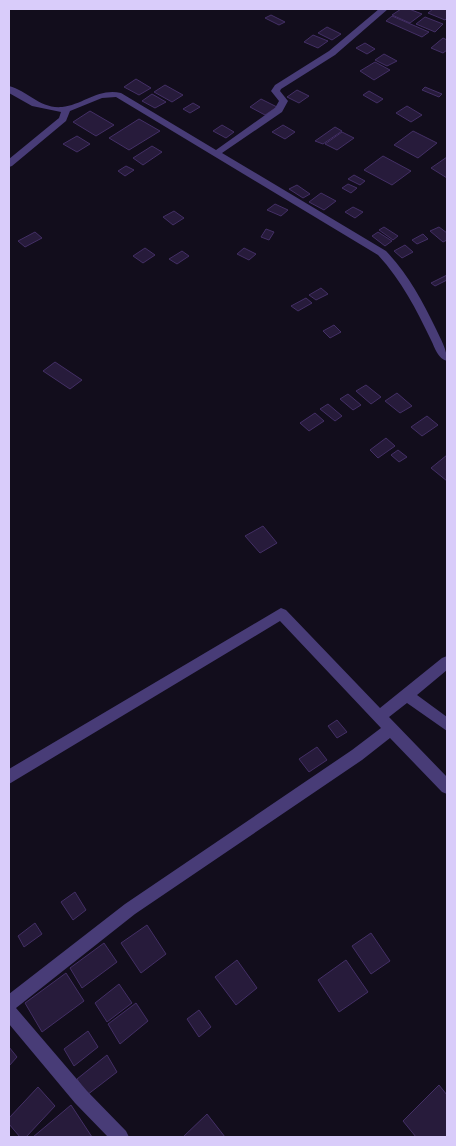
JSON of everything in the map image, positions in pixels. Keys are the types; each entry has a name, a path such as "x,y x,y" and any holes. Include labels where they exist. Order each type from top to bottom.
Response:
{"street":[{"path":"217,153 280,110 284,101 276,94 275,91 278,87 332,52 384,9"},
{"path":"9,89 46,110 66,110 108,94 118,95 382,253 398,269 414,294 441,350 447,357"},
{"path":"9,164 62,119 66,110"},
{"path":"9,777 281,614 447,787"},
{"path":"380,716 408,696 447,662"},
{"path":"408,696 447,725"},
{"path":"9,1004 130,909 357,755 392,728"},
{"path":"9,1012 81,1097 120,1137"}],"building":[{"path":"401,9 409,9 422,14 410,23 392,15"},
{"path":"433,9 447,9 447,18 445,20 428,13"},
{"path":"271,15 285,22 279,25 265,18"},
{"path":"392,16 429,32 422,37 386,21"},
{"path":"425,17 443,24 435,32 416,24"},
{"path":"327,27 341,34 332,40 318,33"},
{"path":"313,35 328,41 318,48 304,42"},
{"path":"443,38 447,40 447,50 443,53 431,48"},
{"path":"365,43 375,49 367,54 356,48"},
{"path":"384,54 397,61 387,66 375,60"},
{"path":"375,62 390,70 374,80 360,71"},
{"path":"136,79 151,88 139,95 124,87"},
{"path":"165,85 183,95 172,102 154,92"},
{"path":"425,87 442,94 439,97 422,90"},
{"path":"297,90 309,96 299,103 287,97"},
{"path":"369,91 383,99 377,103 363,95"},
{"path":"152,94 166,102 155,108 142,101"},
{"path":"261,99 277,107 265,115 250,107"},
{"path":"193,103 200,107 190,113 183,109"},
{"path":"407,106 422,115 411,122 396,113"},
{"path":"90,111 114,125 96,136 73,122"},
{"path":"139,119 160,131 129,150 109,138"},
{"path":"222,125 234,132 226,138 213,131"},
{"path":"283,125 295,132 285,139 272,132"},
{"path":"335,127 342,131 323,144 315,141"},
{"path":"413,131 437,143 418,158 394,145"},
{"path":"342,132 354,138 337,150 325,144"},
{"path":"77,136 90,144 77,152 63,144"},
{"path":"152,146 162,152 143,165 133,158"},
{"path":"383,156 411,171 392,185 364,170"},
{"path":"447,157 447,178 431,168"},
{"path":"126,166 134,170 125,176 118,171"},
{"path":"354,175 365,181 360,185 348,179"},
{"path":"348,184 357,188 351,193 342,188"},
{"path":"297,185 310,194 303,198 289,189"},
{"path":"321,193 336,201 324,210 309,202"},
{"path":"275,204 288,210 281,216 267,210"},
{"path":"353,207 363,212 355,218 345,212"},
{"path":"174,211 184,218 173,225 163,217"},
{"path":"384,227 398,236 393,240 379,230"},
{"path":"439,227 447,233 447,240 443,242 430,231"},
{"path":"266,229 274,232 269,240 261,237"},
{"path":"35,232 42,238 25,247 18,241"},
{"path":"378,232 392,241 385,246 372,236"},
{"path":"423,234 428,239 417,244 412,240"},
{"path":"405,245 413,252 402,258 394,251"},
{"path":"145,248 155,255 143,263 133,256"},
{"path":"244,248 256,254 249,260 237,254"},
{"path":"182,251 189,256 177,264 169,259"},
{"path":"447,275 447,280 435,286 431,283"},
{"path":"321,288 328,294 316,300 309,295"},
{"path":"306,298 312,303 298,311 291,306"},
{"path":"334,325 341,332 330,338 323,331"},
{"path":"55,362 82,380 70,389 43,371"},
{"path":"366,385 381,397 371,404 356,391"},
{"path":"397,393 412,406 400,413 385,401"},
{"path":"348,394 361,405 353,410 340,399"},
{"path":"328,404 342,416 335,421 320,409"},
{"path":"315,413 324,421 309,431 300,423"},
{"path":"427,416 438,425 422,436 411,427"},
{"path":"386,438 395,446 378,458 370,450"},
{"path":"398,450 407,457 399,462 391,455"},
{"path":"447,455 447,481 431,468"},
{"path":"263,526 277,543 260,553 245,536"},
{"path":"337,720 347,732 337,738 328,726"},
{"path":"317,747 327,760 309,772 299,759"},
{"path":"75,892 86,910 73,920 61,902"},
{"path":"35,923 42,934 24,947 18,936"},
{"path":"147,925 166,954 141,973 121,943"},
{"path":"371,933 390,961 371,974 352,946"},
{"path":"104,943 117,962 82,988 70,968"},
{"path":"237,960 257,988 236,1005 215,977"},
{"path":"346,960 368,992 339,1012 318,980"},
{"path":"66,973 84,1001 42,1032 25,1003"},
{"path":"119,984 132,1003 107,1022 95,1003"},
{"path":"136,1003 148,1021 120,1044 108,1024"},
{"path":"199,1010 211,1027 199,1037 187,1019"},
{"path":"88,1031 98,1047 74,1066 64,1049"},
{"path":"9,1047 17,1057 9,1066"},
{"path":"107,1055 117,1072 87,1095 77,1079"},
{"path":"439,1085 447,1095 447,1137 416,1137 403,1121"},
{"path":"38,1087 55,1106 26,1137 20,1137 9,1124 9,1118"},
{"path":"71,1105 92,1137 33,1137"},
{"path":"207,1114 225,1137 183,1137"}]}
